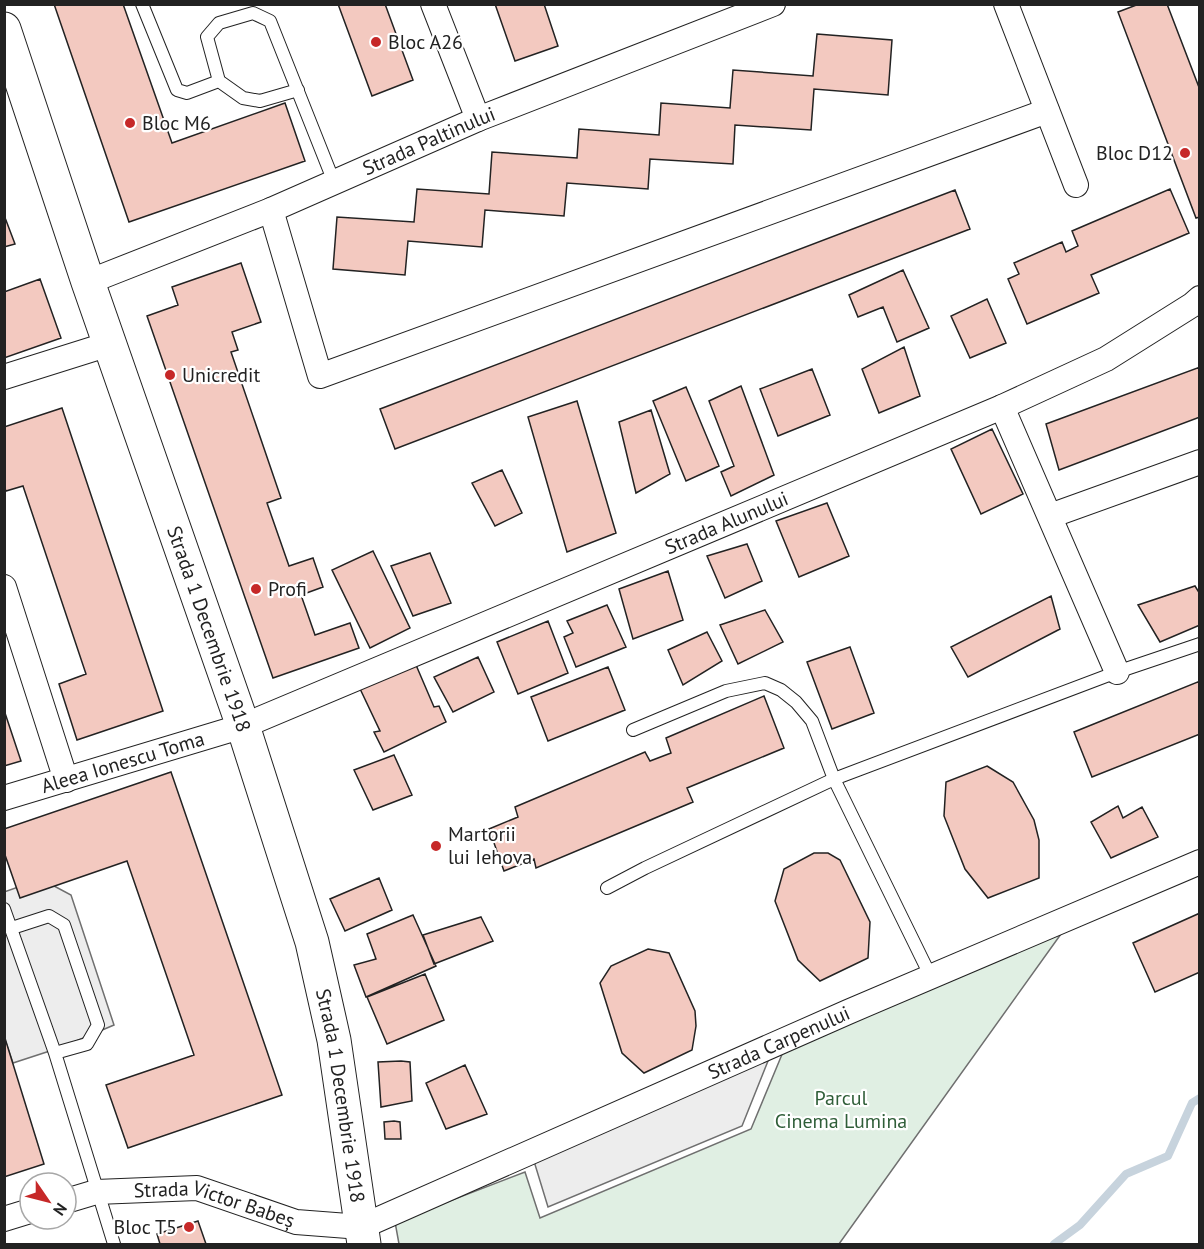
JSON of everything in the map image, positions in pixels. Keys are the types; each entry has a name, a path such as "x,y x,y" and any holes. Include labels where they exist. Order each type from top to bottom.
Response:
{"main road":[{"name":"Strada 1 Decembrie 1918","path":"4,28 88,282 243,726 312,942 334,1040 362,1236"}],"street":[{"path":"432,4 478,119"},
{"name":"Strada Paltinului","path":"88,282 272,210 478,119 773,4"},
{"path":"1006,4 1076,185"},
{"path":"272,210 320,376 1047,111"},
{"name":"Strada Alunului","path":"243,726 1002,407 1106,359 1192,306 1200,298"},
{"path":"4,377 110,344"},
{"path":"1002,407 1117,672"},
{"path":"1050,516 1200,462"},
{"path":"4,587 66,780"},
{"name":"Aleea Ionescu Toma","path":"4,798 243,726"},
{"name":"Strada Carpenului","path":"362,1236 931,977 1200,862"},
{"name":"Strada Victor Babeș","path":"78,1197 96,1192 197,1188 296,1222 362,1236"}],"lane":[{"path":"142,4 177,90 187,93 219,81"},
{"path":"298,90 260,101 243,98 219,81 207,37 219,23 253,13 270,21 298,90 334,182"},
{"path":"607,888 834,779 1117,672 1200,644"},
{"path":"633,730 726,691 765,683 781,690 796,702 812,722 834,779 931,977"},
{"path":"4,909 55,1053 114,1245"},
{"path":"12,928 49,916 64,925 98,1025 87,1044 55,1053"}],"green space":[{"name":"Parcul Cinema Lumina","path":"1066,927 839,1244 399,1244 395,1222 525,1172 540,1218 751,1129 783,1052"}],"shaded area":[{"path":"41,879 71,895 114,1025 62,1047 13,1063 4,1037 4,892"},
{"path":"770,1056 742,1126 548,1207 533,1158"}],"building":[{"name":"Bloc M6","path":"54,4 123,4 172,143 285,103 305,161 129,222"},
{"name":"Bloc A26","path":"338,4 385,4 413,80 372,96"},
{"path":"495,4 544,4 558,46 515,61"},
{"name":"Bloc D12","path":"1139,4 1167,4 1200,90 1200,217 1196,218 1118,12"},
{"path":"817,34 892,40 888,95 814,89 811,130 735,125 733,164 650,159 648,189 567,183 564,216 485,210 482,247 408,241 405,275 333,269 337,217 414,222 417,189 489,194 492,152 577,158 579,129 659,135 661,103 730,108 733,70 813,76"},
{"path":"1170,189 1189,233 1091,275 1099,293 1027,324 1008,279 1019,274 1014,263 1062,242 1066,252 1078,246 1072,231"},
{"path":"955,190 970,229 395,449 380,409"},
{"path":"4,215 15,244 4,247"},
{"path":"241,263 261,322 232,332 238,350 231,352 281,498 267,503 289,566 313,558 323,587 301,595 315,635 350,623 359,648 273,678 147,316 178,305 172,287"},
{"path":"903,270 929,328 897,342 883,307 858,317 849,295"},
{"path":"40,279 61,338 4,358 4,292"},
{"path":"987,299 1006,343 970,358 951,316"},
{"path":"904,347 920,396 879,413 862,369"},
{"path":"1200,367 1200,417 1059,470 1046,424"},
{"path":"812,369 830,415 778,436 760,389"},
{"path":"741,386 774,475 731,496 721,472 734,466 709,401"},
{"path":"686,387 719,466 686,481 653,401"},
{"path":"577,401 616,533 567,552 528,417"},
{"path":"62,408 163,711 77,740 59,684 86,674 23,486 6,491 4,486 4,427"},
{"path":"651,410 670,474 636,493 619,422"},
{"path":"992,429 1023,494 981,514 951,449"},
{"path":"502,470 522,513 495,526 472,483"},
{"path":"827,503 849,556 799,577 776,521"},
{"path":"747,544 762,581 725,598 707,556"},
{"path":"373,551 410,628 370,648 332,570"},
{"path":"430,553 451,603 413,616 391,566"},
{"path":"668,571 683,620 633,639 619,589"},
{"path":"1195,586 1200,594 1200,625 1160,642 1138,605"},
{"path":"1051,596 1060,629 968,677 951,647"},
{"path":"607,605 626,647 576,667 564,637 573,633 567,621"},
{"path":"765,610 783,642 738,664 720,625"},
{"path":"548,621 568,673 518,694 497,642"},
{"path":"707,632 722,661 683,685 668,650"},
{"path":"850,647 874,713 832,729 807,662"},
{"path":"410,651 434,707 439,706 446,722 384,752 374,732 380,731 353,674"},
{"path":"478,657 494,692 453,712 434,677"},
{"path":"608,667 625,710 548,741 531,697"},
{"path":"1200,681 1200,734 1092,777 1074,732"},
{"path":"764,696 784,748 687,788 693,802 536,868 534,859 504,871 489,829 518,817 515,807 645,752 650,761 671,753 666,738"},
{"path":"4,710 21,761 4,766"},
{"path":"394,755 412,795 373,810 354,770"},
{"path":"987,766 1013,782 1034,820 1039,840 1039,878 988,898 965,869 944,816 946,782"},
{"path":"171,772 282,1095 128,1148 106,1085 194,1055 127,861 20,898 4,852 4,829"},
{"path":"1118,806 1123,818 1142,807 1158,837 1111,858 1091,822"},
{"path":"814,853 828,853 840,860 870,922 868,958 820,981 798,960 775,901 784,869"},
{"path":"379,878 392,910 345,931 330,899"},
{"path":"1200,913 1200,972 1155,992 1133,943"},
{"path":"413,915 436,966 366,997 354,965 376,959 367,934"},
{"path":"481,917 493,941 434,964 423,935"},
{"path":"648,949 669,953 695,1011 696,1026 692,1050 644,1073 622,1053 600,983 611,966"},
{"path":"425,974 444,1020 387,1044 367,997"},
{"path":"4,1035 44,1164 4,1177"},
{"path":"378,1062 410,1062 412,1101 381,1107"},
{"path":"465,1065 487,1114 446,1129 426,1083"},
{"path":"384,1122 400,1122 401,1139 385,1139"},
{"name":"Bloc T5","path":"198,1221 206,1244 160,1244 157,1234"}],"waterway":[{"path":"1054,1244 1080,1225 1126,1174 1168,1156 1192,1103 1200,1098"}],"place":[{"name":"Bloc A26","path":"376,42"},
{"name":"Bloc M6","path":"130,123"},
{"name":"Bloc D12","path":"1185,153"},
{"name":"Unicredit","path":"170,375"},
{"name":"Profi","path":"256,589"},
{"name":"Martorii lui Iehova","path":"436,846"},
{"name":"Bloc T5","path":"189,1227"}]}
